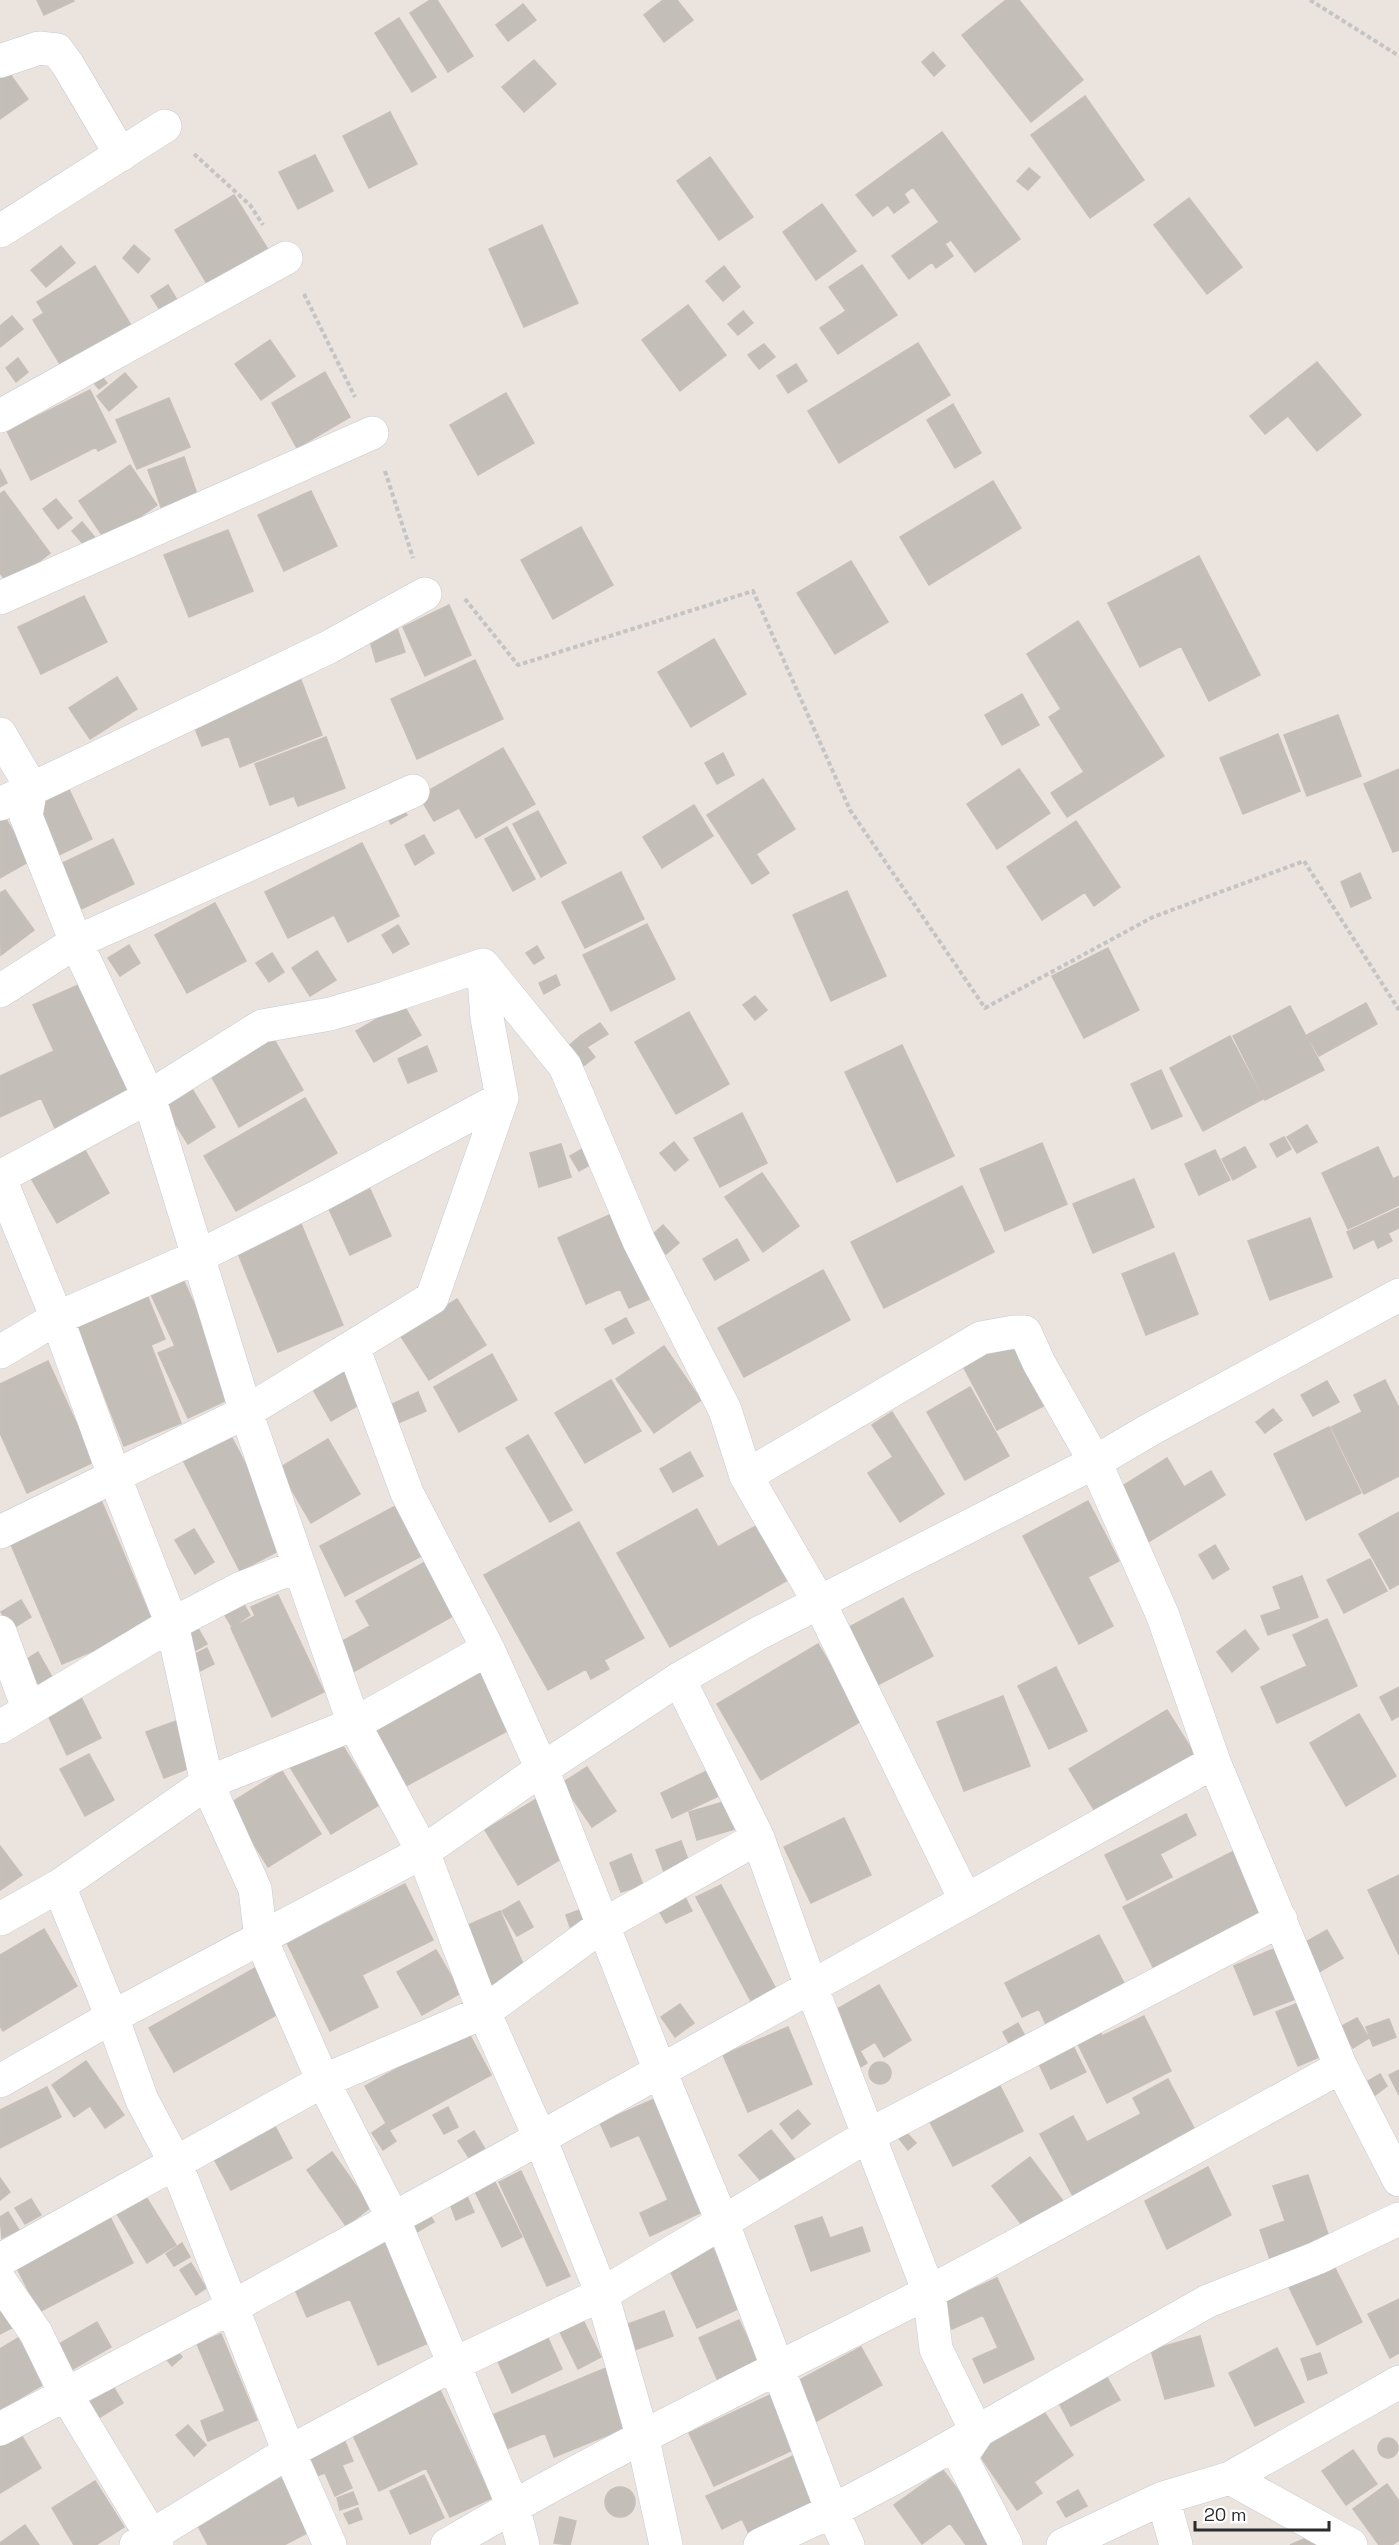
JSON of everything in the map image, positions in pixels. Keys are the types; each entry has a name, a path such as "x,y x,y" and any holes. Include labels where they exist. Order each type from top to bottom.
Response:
{"street":[{"path":"0,61 39,48 57,50 121,155"},
{"path":"0,231 165,126"},
{"path":"0,416 286,258"},
{"path":"0,598 372,434"},
{"path":"0,804 327,648 425,594"},
{"path":"0,734 32,788 26,816 76,942 149,1097 246,1412 354,1724 423,1852 484,2012 540,2138 602,2294 642,2435 666,2545"},
{"path":"0,991 76,942 413,791"},
{"path":"483,965 330,1014 262,1026 149,1097 0,1178 57,1318 114,1475 172,1624 207,1783 255,1888 261,1939 323,2081 393,2218 452,2366 513,2506 523,2545"},
{"path":"0,1532 246,1412 432,1298 502,1098 487,1018 483,965"},
{"path":"483,965 565,1066 639,1241 725,1410 746,1476 819,1602 966,1901"},
{"path":"0,1352 57,1318 197,1257 315,1198 502,1098"},
{"path":"0,2080 112,2017 423,1852 542,1769 679,1679 819,1602 1095,1462 1151,1429 1399,1295"},
{"path":"746,1476 981,1338 1025,1332 1039,1363 1095,1462 1163,1616 1214,1762 1341,2067 1399,2180"},
{"path":"353,1347 407,1492 488,1649 542,1769 660,2071 722,2221 832,2511 848,2545"},
{"path":"0,1727 28,1708 172,1624 239,1588 298,1566"},
{"path":"0,1632 28,1708"},
{"path":"0,1919 59,1886 207,1783 354,1724 488,1649"},
{"path":"679,1679 758,1838 811,1986 928,2292 936,2349 977,2433"},
{"path":"0,2429 232,2307 540,2138 1214,1762"},
{"path":"0,2260 323,2081 484,2012 603,1925 758,1838"},
{"path":"59,1886 112,2017 142,2100 176,2164 289,2452 330,2545"},
{"path":"0,2281 36,2333 65,2393 148,2542 289,2452 452,2366 602,2294 868,2135 1281,1920"},
{"path":"447,2545 642,2435 928,2292 1341,2067"},
{"path":"760,2545 832,2511 977,2433 1208,2301 1317,2258 1399,2219"},
{"path":"1063,2545 1163,2498 1230,2478 1399,2382"},
{"path":"977,2433 961,2457 1006,2545"},
{"path":"1230,2478 1350,2545"},
{"path":"1163,2498 1176,2545"}],"path":[{"path":"1310,0 1399,56"},
{"path":"165,126 250,205 286,258 372,434 425,594 454,585 518,665 753,591 850,810 985,1008 1153,917 1304,861 1399,1010"}],"building":[{"path":"37,0 73,0 74,1 44,15"},
{"path":"430,0 437,0 473,56 448,72 410,13"},
{"path":"663,0 677,0 693,20 664,42 644,15"},
{"path":"1006,0 1019,0 1083,80 1031,122 962,35"},
{"path":"523,4 536,20 508,41 496,25"},
{"path":"399,18 436,77 412,92 375,33"},
{"path":"933,52 945,66 934,76 922,62"},
{"path":"534,60 556,84 524,112 502,87"},
{"path":"7,70 28,99 0,119 0,75"},
{"path":"1085,96 1144,180 1090,218 1031,135"},
{"path":"390,112 417,164 369,188 343,136"},
{"path":"942,132 1020,239 975,272 951,240 945,244 953,256 936,268 932,262 909,279 892,256 939,222 913,187 904,194 909,202 894,213 888,205 873,216 856,195"},
{"path":"315,155 333,191 298,209 279,172"},
{"path":"710,157 753,217 719,240 677,181"},
{"path":"1029,168 1040,177 1028,190 1017,181"},
{"path":"234,195 269,251 209,287 175,230"},
{"path":"1189,198 1242,267 1207,294 1154,225"},
{"path":"822,204 856,251 816,280 783,232"},
{"path":"542,225 578,303 524,327 489,249"},
{"path":"134,245 150,259 138,273 123,258"},
{"path":"61,246 75,263 46,287 31,270"},
{"path":"862,265 897,315 838,354 820,328 846,311 829,287"},
{"path":"95,266 132,327 63,369 33,320 44,313 37,302"},
{"path":"724,266 740,287 723,301 706,281"},
{"path":"168,285 177,300 160,310 151,296"},
{"path":"688,305 726,355 680,391 642,340"},
{"path":"743,311 753,323 738,335 728,324"},
{"path":"12,316 23,329 0,347 0,326"},
{"path":"270,340 295,376 261,400 235,364"},
{"path":"918,343 950,395 839,463 808,411"},
{"path":"764,344 775,357 759,369 748,355"},
{"path":"18,358 28,372 16,382 6,368"},
{"path":"1317,362 1361,415 1317,451 1288,416 1265,434 1250,416"},
{"path":"796,364 807,381 788,393 777,376"},
{"path":"96,369 107,383 99,389 88,376"},
{"path":"325,372 350,417 297,448 272,403"},
{"path":"125,373 137,387 109,411 97,396"},
{"path":"90,390 116,442 98,451 96,447 31,480 7,431"},
{"path":"506,393 534,443 478,475 450,425"},
{"path":"169,398 190,447 137,469 116,420"},
{"path":"953,404 981,453 955,468 927,420"},
{"path":"184,457 197,494 161,507 148,470"},
{"path":"130,465 157,505 106,541 79,501"},
{"path":"0,469 7,483 0,487"},
{"path":"993,481 1021,528 929,585 900,537"},
{"path":"4,491 50,553 9,585 0,573 0,494"},
{"path":"311,491 337,546 284,571 258,515"},
{"path":"56,499 72,518 58,529 43,509"},
{"path":"82,522 101,545 91,553 72,531"},
{"path":"581,527 613,585 553,619 521,560"},
{"path":"228,530 253,591 189,617 164,555"},
{"path":"1199,556 1260,675 1209,701 1181,646 1140,667 1108,603"},
{"path":"851,561 888,622 835,654 797,593"},
{"path":"84,596 107,642 41,674 18,627"},
{"path":"449,605 471,655 425,676 403,627"},
{"path":"1078,621 1164,756 1067,817 1051,793 1084,772 1049,717 1061,709 1027,654"},
{"path":"396,625 405,652 376,662 368,634"},
{"path":"714,639 746,694 691,727 658,672"},
{"path":"475,660 503,719 417,759 391,699"},
{"path":"299,675 322,735 240,767 229,736 202,746 191,718"},
{"path":"117,677 137,709 90,739 69,708"},
{"path":"1022,694 1039,725 1002,745 985,715"},
{"path":"1338,715 1361,776 1307,796 1284,735"},
{"path":"1278,734 1300,791 1243,814 1220,758"},
{"path":"326,737 345,788 298,806 294,796 270,805 255,764"},
{"path":"503,748 535,804 476,838 459,808 434,821 419,796"},
{"path":"723,753 734,775 717,784 705,763"},
{"path":"1019,769 1050,813 997,849 967,804"},
{"path":"1399,769 1399,850 1393,852 1364,784"},
{"path":"763,779 795,829 756,854 769,873 752,884 707,815"},
{"path":"68,787 92,839 57,856 33,804"},
{"path":"400,803 407,815 391,824 384,810"},
{"path":"694,805 713,836 662,868 643,837"},
{"path":"538,811 566,863 541,877 513,824"},
{"path":"5,817 30,861 0,878 0,820"},
{"path":"1076,821 1120,887 1094,906 1085,892 1042,920 1007,867"},
{"path":"507,827 535,879 513,891 485,839"},
{"path":"424,835 434,853 415,865 405,845"},
{"path":"113,839 134,884 75,912 54,867"},
{"path":"362,843 399,916 348,942 334,915 288,938 265,892"},
{"path":"621,872 644,919 585,948 562,902"},
{"path":"1360,873 1371,898 1351,907 1341,882"},
{"path":"5,890 34,930 1,955 0,893"},
{"path":"847,891 886,976 831,1001 793,915"},
{"path":"215,903 246,961 187,993 155,935"},
{"path":"647,924 675,979 611,1011 583,955"},
{"path":"398,925 409,944 393,953 382,935"},
{"path":"129,945 140,963 120,976 108,958"},
{"path":"537,946 544,958 534,964 526,953"},
{"path":"1108,948 1139,1010 1084,1038 1052,976"},
{"path":"317,951 336,980 310,996 292,968"},
{"path":"272,953 284,972 269,982 256,963"},
{"path":"556,975 560,985 544,994 539,983"},
{"path":"83,983 132,1092 55,1128 41,1098 0,1117 0,1076 54,1051 33,1005"},
{"path":"755,996 767,1010 755,1020 743,1005"},
{"path":"1366,1003 1377,1024 1319,1056 1307,1035"},
{"path":"403,1004 421,1035 374,1062 356,1031"},
{"path":"1290,1006 1324,1070 1265,1100 1233,1036"},
{"path":"689,1012 729,1084 676,1114 635,1042"},
{"path":"600,1023 608,1034 587,1047 580,1036"},
{"path":"271,1034 303,1090 239,1127 208,1070"},
{"path":"1230,1036 1263,1099 1203,1131 1170,1068"},
{"path":"579,1037 595,1057 582,1067 566,1048"},
{"path":"902,1045 954,1156 897,1182 845,1072"},
{"path":"427,1046 437,1071 408,1083 398,1059"},
{"path":"1161,1070 1182,1116 1152,1129 1131,1084"},
{"path":"192,1089 215,1127 188,1144 164,1106"},
{"path":"305,1098 337,1153 236,1211 204,1156"},
{"path":"742,1113 767,1163 720,1187 694,1138"},
{"path":"1307,1125 1317,1142 1297,1153 1287,1137"},
{"path":"1284,1137 1291,1149 1277,1157 1270,1144"},
{"path":"674,1142 688,1160 675,1171 660,1153"},
{"path":"81,1143 109,1193 57,1223 28,1173"},
{"path":"1042,1143 1067,1204 1005,1231 980,1169"},
{"path":"561,1144 571,1177 539,1187 530,1153"},
{"path":"591,1144 600,1159 579,1171 570,1156"},
{"path":"1245,1147 1256,1167 1233,1180 1222,1159"},
{"path":"1378,1147 1393,1179 1399,1176 1399,1205 1348,1229 1322,1173"},
{"path":"1215,1150 1230,1180 1199,1195 1185,1164"},
{"path":"762,1173 799,1226 763,1252 725,1197"},
{"path":"1134,1179 1154,1227 1093,1253 1073,1204"},
{"path":"962,1186 994,1252 884,1308 851,1242"},
{"path":"370,1189 391,1236 350,1255 328,1207"},
{"path":"1399,1208 1399,1228 1388,1233 1392,1241 1378,1248 1374,1239 1354,1249 1347,1232"},
{"path":"616,1212 654,1297 629,1308 620,1289 586,1304 558,1238"},
{"path":"1310,1218 1332,1277 1270,1300 1248,1241"},
{"path":"299,1219 343,1325 278,1352 235,1246"},
{"path":"663,1225 679,1243 666,1254 650,1237"},
{"path":"737,1239 749,1260 715,1280 703,1259"},
{"path":"1174,1253 1198,1314 1146,1335 1122,1274"},
{"path":"823,1270 850,1320 744,1377 718,1328"},
{"path":"182,1277 236,1396 188,1418 158,1353 175,1346 150,1292"},
{"path":"147,1295 165,1339 151,1345 181,1423 124,1446 76,1323"},
{"path":"457,1299 486,1345 429,1380 400,1335"},
{"path":"626,1318 634,1333 613,1344 605,1329"},
{"path":"1018,1337 1053,1401 997,1430 963,1366"},
{"path":"664,1346 701,1400 654,1433 616,1379"},
{"path":"492,1354 517,1400 459,1432 434,1387"},
{"path":"48,1361 94,1462 27,1493 0,1433 0,1384"},
{"path":"344,1367 364,1402 331,1421 311,1386"},
{"path":"611,1380 641,1431 585,1463 555,1413"},
{"path":"1385,1380 1399,1408 1399,1476 1364,1494 1331,1427 1362,1412 1354,1395"},
{"path":"1327,1381 1339,1402 1313,1416 1301,1395"},
{"path":"970,1387 1009,1456 965,1480 927,1412"},
{"path":"418,1392 426,1411 398,1423 390,1405"},
{"path":"1273,1409 1282,1420 1265,1433 1256,1422"},
{"path":"892,1412 944,1494 900,1522 868,1473 893,1457 872,1425"},
{"path":"1329,1427 1361,1493 1306,1520 1274,1454"},
{"path":"528,1435 572,1510 550,1522 506,1448"},
{"path":"231,1436 288,1546 240,1571 183,1460"},
{"path":"328,1439 360,1494 311,1523 279,1468"},
{"path":"690,1452 703,1476 673,1492 660,1469"},
{"path":"1167,1458 1184,1487 1211,1471 1225,1495 1145,1544 1113,1492"},
{"path":"98,1493 154,1625 62,1664 6,1533"},
{"path":"405,1501 431,1551 345,1596 320,1546"},
{"path":"1088,1501 1119,1561 1088,1577 1113,1626 1079,1644 1023,1536"},
{"path":"697,1509 718,1547 765,1521 795,1576 670,1647 617,1553"},
{"path":"1399,1512 1399,1584 1390,1589 1359,1534"},
{"path":"579,1522 644,1638 604,1660 609,1669 591,1679 586,1669 548,1690 484,1575"},
{"path":"194,1529 214,1562 195,1574 175,1540"},
{"path":"1215,1545 1229,1569 1213,1579 1199,1555"},
{"path":"432,1558 462,1611 353,1672 337,1644 370,1626 356,1601"},
{"path":"1370,1559 1387,1591 1344,1613 1327,1580"},
{"path":"1302,1576 1318,1617 1268,1635 1261,1616 1281,1609 1273,1587"},
{"path":"278,1595 324,1692 272,1717 231,1628 255,1616 251,1607"},
{"path":"240,1598 250,1615 232,1627 221,1609"},
{"path":"903,1598 933,1656 870,1689 840,1632"},
{"path":"21,1600 31,1617 12,1629 1,1612"},
{"path":"1327,1619 1357,1686 1277,1723 1261,1687 1307,1666 1293,1635"},
{"path":"196,1625 207,1644 191,1653 181,1634"},
{"path":"1245,1630 1259,1649 1232,1672 1217,1652"},
{"path":"818,1644 863,1720 761,1780 717,1704"},
{"path":"207,1648 214,1664 198,1672 191,1656"},
{"path":"38,1652 52,1677 39,1685 24,1661"},
{"path":"1056,1667 1087,1731 1049,1749 1018,1686"},
{"path":"485,1669 516,1726 406,1786 376,1729"},
{"path":"1399,1687 1399,1716 1392,1720 1380,1697"},
{"path":"79,1693 101,1738 67,1755 45,1709"},
{"path":"1003,1696 1030,1766 964,1791 937,1722"},
{"path":"1167,1710 1199,1761 1101,1821 1069,1769"},
{"path":"1359,1714 1396,1776 1346,1806 1310,1743"},
{"path":"179,1720 197,1765 164,1778 146,1732"},
{"path":"338,1738 379,1805 331,1834 290,1767"},
{"path":"89,1754 114,1800 85,1816 60,1769"},
{"path":"587,1767 616,1811 592,1827 562,1783"},
{"path":"711,1769 723,1794 672,1818 661,1793"},
{"path":"282,1771 321,1834 268,1867 229,1804"},
{"path":"538,1798 571,1853 518,1885 485,1830"},
{"path":"727,1801 735,1829 697,1840 689,1812"},
{"path":"1186,1814 1196,1835 1160,1854 1172,1877 1127,1900 1105,1855"},
{"path":"844,1818 871,1875 811,1903 784,1847"},
{"path":"681,1841 689,1862 664,1872 656,1850"},
{"path":"0,1846 22,1875 0,1890"},
{"path":"1234,1851 1265,1913 1154,1969 1123,1907"},
{"path":"631,1854 643,1885 621,1892 610,1863"},
{"path":"1399,1875 1399,1955 1368,1890"},
{"path":"405,1884 433,1940 362,1975 378,2007 330,2031 287,1943"},
{"path":"721,1885 778,1993 753,2005 696,1897"},
{"path":"683,1893 692,1911 666,1923 657,1907"},
{"path":"519,1901 533,1927 517,1936 502,1911"},
{"path":"585,1908 589,1920 570,1927 566,1915"},
{"path":"500,1911 527,1973 491,1989 464,1927"},
{"path":"44,1929 77,1986 3,2031 0,2026 0,1955"},
{"path":"1327,1930 1343,1958 1314,1975 1297,1947"},
{"path":"1099,1935 1127,1989 1048,2029 1039,2009 1022,2017 1005,1983"},
{"path":"1278,1947 1298,1998 1254,2015 1234,1966"},
{"path":"436,1950 461,1993 422,2015 397,1972"},
{"path":"262,1964 287,2009 174,2072 149,2028"},
{"path":"879,1985 911,2040 884,2057 875,2042 860,2051 867,2063 856,2070 825,2016"},
{"path":"1303,2001 1326,2054 1298,2066 1276,2012"},
{"path":"680,2004 694,2023 675,2037 661,2017"},
{"path":"1144,2016 1171,2071 1107,2103 1076,2040 1099,2028 1102,2036"},
{"path":"1357,2018 1369,2038 1353,2048 1340,2027"},
{"path":"1389,2019 1396,2037 1373,2046 1366,2027"},
{"path":"1018,2023 1026,2038 1011,2047 1003,2032"},
{"path":"788,2027 812,2084 748,2112 723,2055"},
{"path":"467,2030 491,2075 390,2130 365,2086"},
{"path":"1072,2044 1086,2072 1051,2089 1038,2062"},
{"path":"86,2061 124,2115 105,2128 90,2106 74,2117 52,2085"},
{"path":"880,2062 888,2065 891,2073 888,2081 880,2084 872,2081 869,2073 872,2065"},
{"path":"1399,2070 1399,2095 1389,2075"},
{"path":"1380,2074 1387,2086 1374,2096 1365,2083"},
{"path":"1168,2079 1196,2132 1074,2198 1040,2134 1073,2116 1087,2142 1141,2114 1133,2098"},
{"path":"999,2084 1023,2131 953,2166 929,2120"},
{"path":"47,2087 61,2117 0,2148 0,2110"},
{"path":"661,2096 711,2208 650,2236 640,2213 668,2200 639,2135 611,2147 600,2123"},
{"path":"448,2107 458,2127 444,2134 433,2115"},
{"path":"798,2110 810,2124 792,2139 780,2124"},
{"path":"269,2115 292,2158 231,2190 208,2148"},
{"path":"385,2124 396,2141 383,2150 372,2133"},
{"path":"771,2130 797,2162 766,2187 739,2155"},
{"path":"474,2131 488,2154 473,2164 458,2141"},
{"path":"905,2131 916,2143 908,2150 898,2137"},
{"path":"332,2152 371,2207 346,2226 307,2170"},
{"path":"1030,2157 1063,2201 1025,2229 992,2186"},
{"path":"1208,2167 1231,2215 1167,2249 1145,2201"},
{"path":"521,2171 570,2276 547,2286 499,2182"},
{"path":"1308,2175 1331,2243 1272,2265 1260,2230 1285,2221 1273,2186"},
{"path":"492,2176 522,2237 502,2247 472,2185"},
{"path":"0,2178 10,2192 0,2200"},
{"path":"466,2194 474,2212 456,2220 449,2201"},
{"path":"146,2197 176,2245 147,2263 117,2214"},
{"path":"31,2199 41,2215 25,2224 15,2208"},
{"path":"427,2210 434,2222 417,2232 410,2220"},
{"path":"107,2211 133,2263 39,2312 13,2260"},
{"path":"8,2212 19,2230 2,2238 0,2217"},
{"path":"822,2217 830,2238 862,2227 870,2251 811,2271 795,2226"},
{"path":"382,2237 428,2343 378,2365 350,2299 307,2317 291,2280"},
{"path":"182,2243 190,2257 174,2266 166,2254"},
{"path":"712,2246 740,2308 697,2328 668,2266"},
{"path":"1332,2262 1362,2322 1317,2345 1288,2285"},
{"path":"191,2263 206,2288 196,2295 180,2270"},
{"path":"997,2278 1034,2359 984,2383 973,2359 998,2348 983,2315 952,2329 940,2304"},
{"path":"0,2297 14,2327 0,2334"},
{"path":"1399,2299 1399,2353 1390,2358 1368,2314"},
{"path":"664,2311 673,2336 626,2353 617,2328"},
{"path":"582,2318 601,2357 578,2369 559,2330"},
{"path":"739,2320 759,2362 718,2381 699,2338"},
{"path":"97,2322 111,2347 73,2369 59,2344"},
{"path":"542,2325 562,2369 512,2393 492,2348"},
{"path":"221,2334 257,2420 208,2441 201,2421 225,2411 197,2344"},
{"path":"1200,2336 1214,2386 1165,2399 1151,2350"},
{"path":"18,2338 44,2384 0,2410 0,2349"},
{"path":"174,2347 182,2357 172,2366 163,2355"},
{"path":"861,2347 882,2385 815,2422 794,2383"},
{"path":"1277,2348 1304,2402 1255,2426 1229,2373"},
{"path":"1320,2353 1327,2373 1308,2380 1301,2359"},
{"path":"606,2368 630,2426 554,2457 545,2433 504,2450 490,2416"},
{"path":"1106,2376 1120,2400 1071,2426 1058,2401"},
{"path":"111,2383 123,2403 97,2419 86,2397"},
{"path":"439,2388 492,2498 450,2517 426,2468 379,2491 351,2431"},
{"path":"770,2395 795,2449 714,2486 689,2433"},
{"path":"1038,2403 1073,2455 1034,2482 1042,2493 1017,2510 974,2447"},
{"path":"188,2425 206,2445 194,2456 176,2435"},
{"path":"17,2428 41,2468 0,2493 0,2438"},
{"path":"341,2432 353,2461 342,2465 352,2488 335,2496 325,2473 316,2476 304,2449"},
{"path":"1388,2438 1395,2441 1398,2448 1395,2455 1388,2458 1381,2455 1378,2448 1381,2441"},
{"path":"1353,2450 1377,2484 1346,2505 1322,2471"},
{"path":"795,2455 821,2510 753,2542 742,2519 722,2529 706,2496"},
{"path":"943,2470 998,2544 966,2545 950,2523 922,2544 894,2505"},
{"path":"424,2475 444,2518 410,2534 390,2491"},
{"path":"281,2478 309,2532 284,2545 208,2545 196,2522"},
{"path":"95,2481 124,2527 96,2545 74,2545 52,2508"},
{"path":"1387,2484 1399,2501 1399,2540 1392,2545 1379,2545 1353,2509"},
{"path":"620,2487 631,2491 635,2502 631,2513 620,2517 609,2513 605,2502 609,2491"},
{"path":"1078,2490 1087,2506 1066,2517 1057,2502"},
{"path":"353,2492 358,2504 340,2510 337,2498"},
{"path":"358,2508 362,2519 349,2524 344,2514"},
{"path":"560,2517 576,2521 570,2545 554,2543"},
{"path":"25,2525 39,2545 0,2545 0,2543"},
{"path":"1311,2536 1315,2545 1290,2545"}]}
